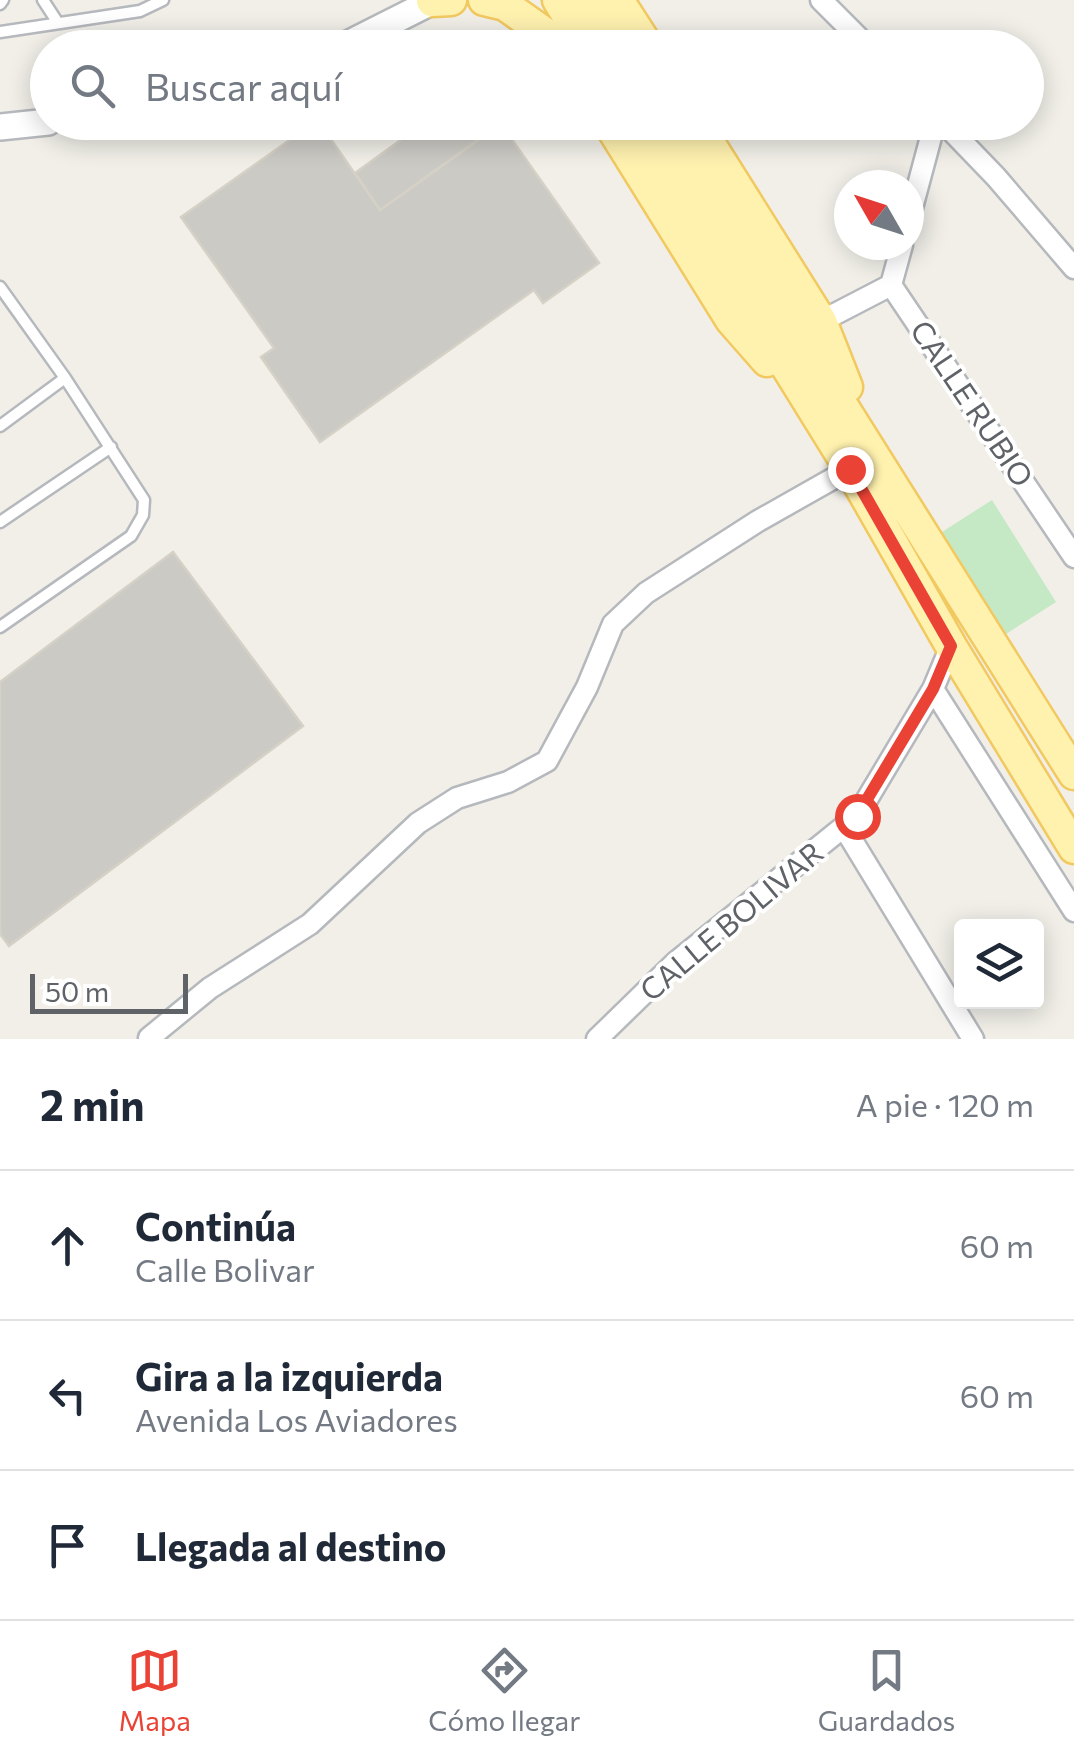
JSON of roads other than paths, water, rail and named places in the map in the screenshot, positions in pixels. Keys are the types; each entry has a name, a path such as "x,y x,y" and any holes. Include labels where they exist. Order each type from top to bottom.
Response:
{"main road":[{"path":"434,0 451,0"},
{"path":"484,0 505,6 544,30"},
{"path":"532,0 557,30"},
{"path":"558,0 566,30"},
{"path":"586,0 605,30"},
{"path":"618,0 637,30"},
{"path":"619,140 731,320 824,426 862,462 1074,774"},
{"path":"649,140 711,220 810,327"},
{"path":"673,140 711,220 824,426"},
{"path":"706,140 810,327 862,462 951,646 1074,848"}],"street":[{"path":"375,30 434,0"},
{"path":"822,0 851,30"},
{"path":"0,127 30,124"},
{"path":"922,170 930,140"},
{"path":"960,140 1074,268"},
{"path":"810,327 891,285 898,260"},
{"name":"CALLE RUBIO","path":"891,285 1070,543"},
{"path":"149,1038 210,988 310,924 418,822 458,798 508,782 547,761 588,687 613,624 646,593 758,521 862,462"},
{"name":"CALLE BOLIVAR","path":"598,1039 676,962 857,816 933,689 951,646"},
{"path":"933,689 1074,911"},
{"path":"844,829 973,1039"}],"lane":[{"path":"43,0 58,23"},
{"path":"0,32 140,11 163,0"},
{"path":"0,287 144,500 142,515 131,536 0,627"},
{"path":"0,426 65,378"},
{"path":"0,522 111,446"}]}
